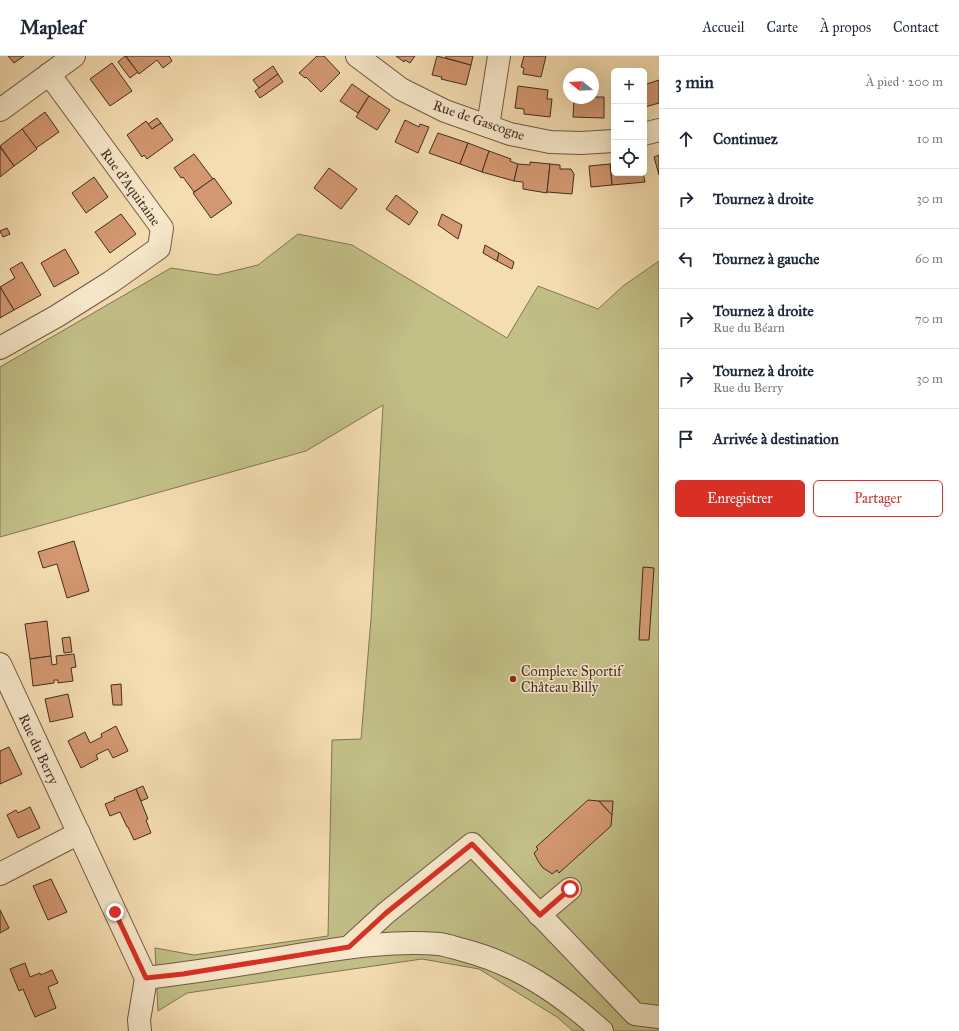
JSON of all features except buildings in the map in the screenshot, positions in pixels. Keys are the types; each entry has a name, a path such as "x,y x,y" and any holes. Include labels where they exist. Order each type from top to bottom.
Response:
{"street":[{"path":"0,110 74,56"},
{"name":"Rue de Gascogne","path":"357,56 401,89 444,111 510,134 550,142 581,143 611,141"},
{"path":"488,126 500,56"},
{"name":"Rue d'Aquitaine","path":"0,348 57,316 111,282 160,248 162,228 49,74"},
{"path":"647,133 659,130"},
{"name":"Rue du Berry","path":"0,664 146,978"},
{"path":"0,874 79,833"},
{"path":"349,947 386,913 472,844 634,1014 659,1017"},
{"path":"540,915 570,889"},
{"path":"140,1031 139,1020 146,978 183,974 349,947 397,944 440,944 479,954 518,971 547,987 578,1009 602,1031"}],"shaded area":[{"path":"298,234 352,245 507,338 538,286 598,309 623,286 659,261 659,1031 573,1031 557,1017 479,969 422,959 187,993 158,1011 155,948 194,955 328,936 332,740 361,739 371,619 383,405 306,451 0,537 0,367 171,268 217,275 258,265"}],"place":[{"name":"Complexe Sportif Château Billy","path":"513,679"}],"route":[{"path":"115,912 146,978 183,974 349,947 386,913 472,844 540,915 570,889"}]}
